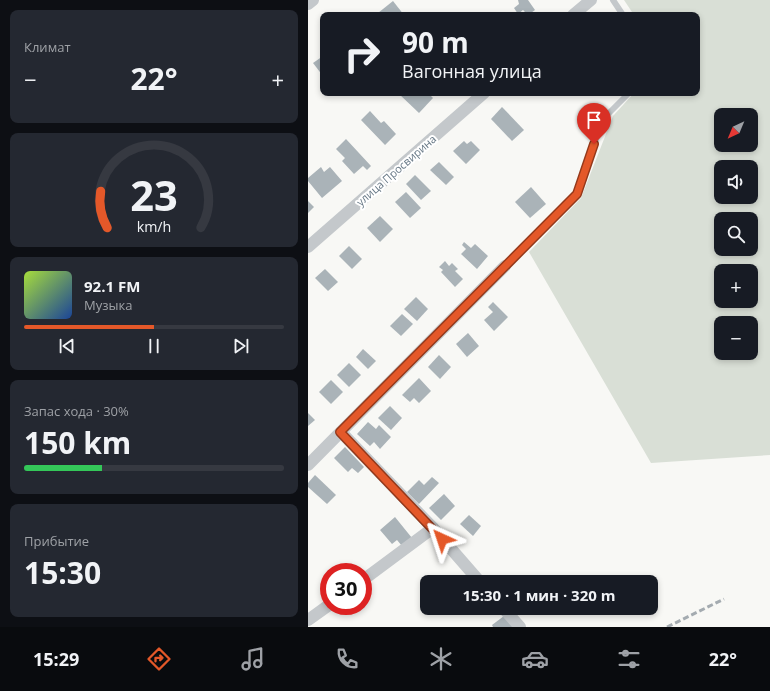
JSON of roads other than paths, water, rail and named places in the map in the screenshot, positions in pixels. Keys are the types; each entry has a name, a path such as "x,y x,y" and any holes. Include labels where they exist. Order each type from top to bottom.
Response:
{"street":[{"path":"308,4 313,0"},
{"path":"577,12 591,0"},
{"name":"улица Просвирина","path":"308,247 481,96"},
{"path":"308,465 505,266"},
{"path":"340,432 433,528 474,575"},
{"path":"372,573 433,528"},
{"path":"308,620 320,611"},
{"path":"509,615 520,627"}],"lane":[{"path":"613,0 620,12"},
{"path":"505,266 577,194 603,119 626,96"}],"railway":[{"path":"667,627 724,599"}]}
